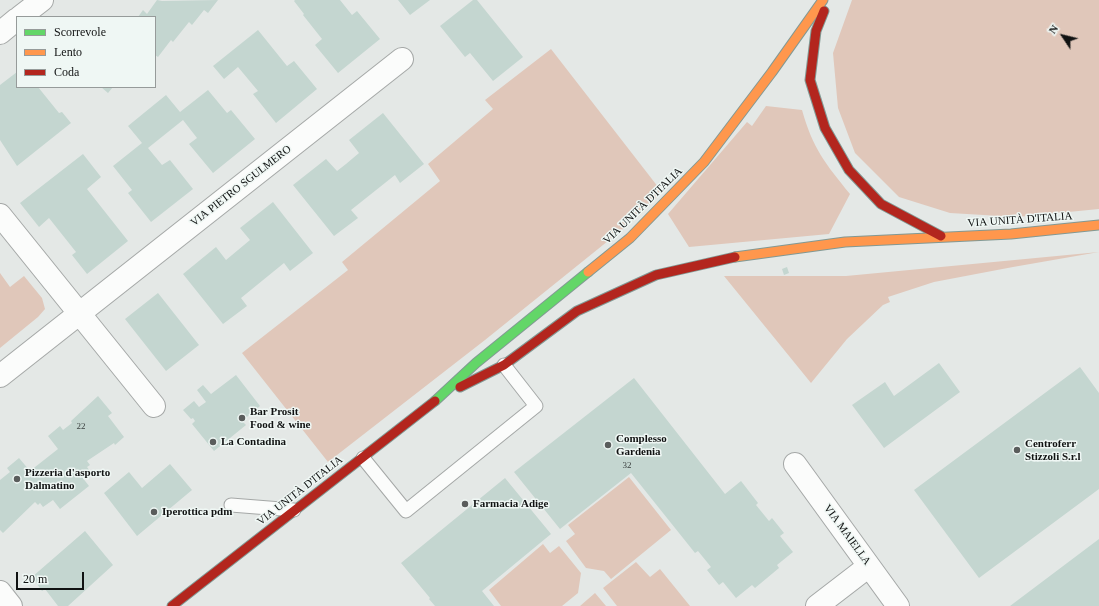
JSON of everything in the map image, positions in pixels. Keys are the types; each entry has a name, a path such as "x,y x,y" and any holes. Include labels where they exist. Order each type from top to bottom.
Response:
{"main road":[{"name":"VIA UNITÀ D'ITALIA","path":"172,606 442,395 476,363 630,238 704,162 772,72 823,0"},
{"name":"VIA UNITÀ D'ITALIA","path":"829,0 816,31 810,80 825,128 849,170 881,204 941,236"},
{"name":"VIA UNITÀ D'ITALIA","path":"442,395 504,365 576,311 656,275 740,256 845,242 941,236 1011,234 1099,225"}],"street":[{"path":"21,16 42,0"},
{"path":"0,33 16,20"},
{"name":"VIA PIETRO SGULMERO","path":"0,376 402,59"},
{"path":"0,215 154,406"},
{"name":"VIA MAIELLA","path":"795,464 898,606"},
{"path":"817,606 869,566"},
{"path":"0,592 11,606"}],"lane":[{"path":"363,458 406,511 536,406 504,365"},
{"path":"231,505 294,510"}],"shaded area":[{"path":"852,0 1099,0 1099,209 1017,217 950,213 899,197 855,153 838,108 833,53"},
{"path":"551,49 662,192 639,216 485,340 328,462 242,353 348,270 342,262 440,181 428,164 493,109 485,100"},
{"path":"766,106 802,110 815,146 850,194 829,234 689,247 668,214 747,122 752,126"},
{"path":"1099,252 934,282 888,297 890,302 883,305 847,339 811,383 724,276 846,276"},
{"path":"0,273 10,287 24,276 42,298 45,309 38,317 0,348"},
{"path":"629,477 671,530 611,579 604,571 586,568 566,541 575,534 568,525"},
{"path":"543,544 550,553 559,546 581,573 578,593 562,606 501,606 489,590"},
{"path":"636,562 650,577 660,569 690,606 617,606 603,588"},
{"path":"595,593 606,606 580,606"}],"building":[{"path":"157,0 218,0 208,13 204,10 192,25 189,22 173,42 171,40 158,57 156,56 156,16 139,16 143,10 147,14"},
{"path":"340,0 352,15 357,11 380,39 338,73 315,45 322,39 303,15 304,14 294,1"},
{"path":"398,0 430,0 410,15"},
{"path":"473,0 477,0 523,57 493,81 470,53 465,57 440,26"},
{"path":"258,30 287,66 294,61 317,89 276,123 253,94 258,91 238,67 224,79 213,66"},
{"path":"16,73 16,88 39,88 59,113 62,112 71,123 17,166 0,140 0,85"},
{"path":"102,88 112,88 108,93"},
{"path":"208,90 227,113 231,110 255,139 213,173 189,144 197,138 183,120 148,148 162,165 170,160 193,189 151,222 128,193 132,190 113,166 142,143 128,126 166,95 180,112"},
{"path":"383,113 424,164 400,183 395,175 351,210 358,218 334,236 293,185 326,159 337,171 346,164 359,153 349,140"},
{"path":"83,154 101,177 87,189 128,241 87,274 72,255 76,252 49,218 39,227 20,203"},
{"path":"273,202 313,253 290,271 284,263 241,298 247,306 223,324 183,274 216,247 226,260 250,240 240,228"},
{"path":"787,267 789,273 784,275 782,269"},
{"path":"158,293 199,345 166,371 125,319"},
{"path":"939,363 960,392 884,448 852,405 885,382 894,396"},
{"path":"1080,367 1099,393 1099,489 979,578 914,490"},
{"path":"236,375 260,406 242,421 246,425 214,451 192,424 195,421 193,418 191,419 183,410 194,401 199,407 206,402 197,390 203,385 211,394"},
{"path":"634,378 725,494 741,481 758,503 756,505 769,521 772,518 784,533 780,536 793,552 777,565 779,568 755,588 752,585 736,598 723,582 719,585 707,570 711,567 698,551 695,553 631,473 560,529 514,472"},
{"path":"98,396 112,413 108,416 124,437 115,445 114,443 87,461 90,465 87,467 90,471 82,477 89,486 60,509 53,500 43,507 40,503 38,505 35,502 3,533 0,530 0,480 10,472 7,468 19,458 30,471 58,449 48,436 60,426 63,430 72,423 71,421"},
{"path":"170,464 192,490 137,536 104,493 129,472 142,488"},
{"path":"505,478 551,534 482,591 494,606 435,606 401,563"},
{"path":"85,531 113,565 68,606 58,606 45,589 42,591 32,577"},
{"path":"1099,539 1099,606 1010,606"}],"traffic: fast":[{"path":"435,401 476,363 588,272"}],"traffic: slow":[{"path":"588,272 630,238 704,162 772,72 823,0"},
{"path":"735,257 845,242 1011,234 1099,225"}],"traffic: jam":[{"path":"824,11 816,31 810,80 825,128 849,170 881,204 941,236"},
{"path":"460,387 504,365 577,311 656,275 735,257"},
{"path":"172,606 435,401"}],"place":[{"name":"Bar Prosit Food & wine","path":"242,418"},
{"name":"La Contadina","path":"213,442"},
{"name":"Complesso Gardenia","path":"608,445"},
{"name":"Centroferr Stizzoli S.r.l","path":"1017,450"},
{"name":"Pizzeria d'asporto Dalmatino","path":"17,479"},
{"name":"Farmacia Adige","path":"465,504"},
{"name":"Iperottica pdm","path":"154,512"}]}
